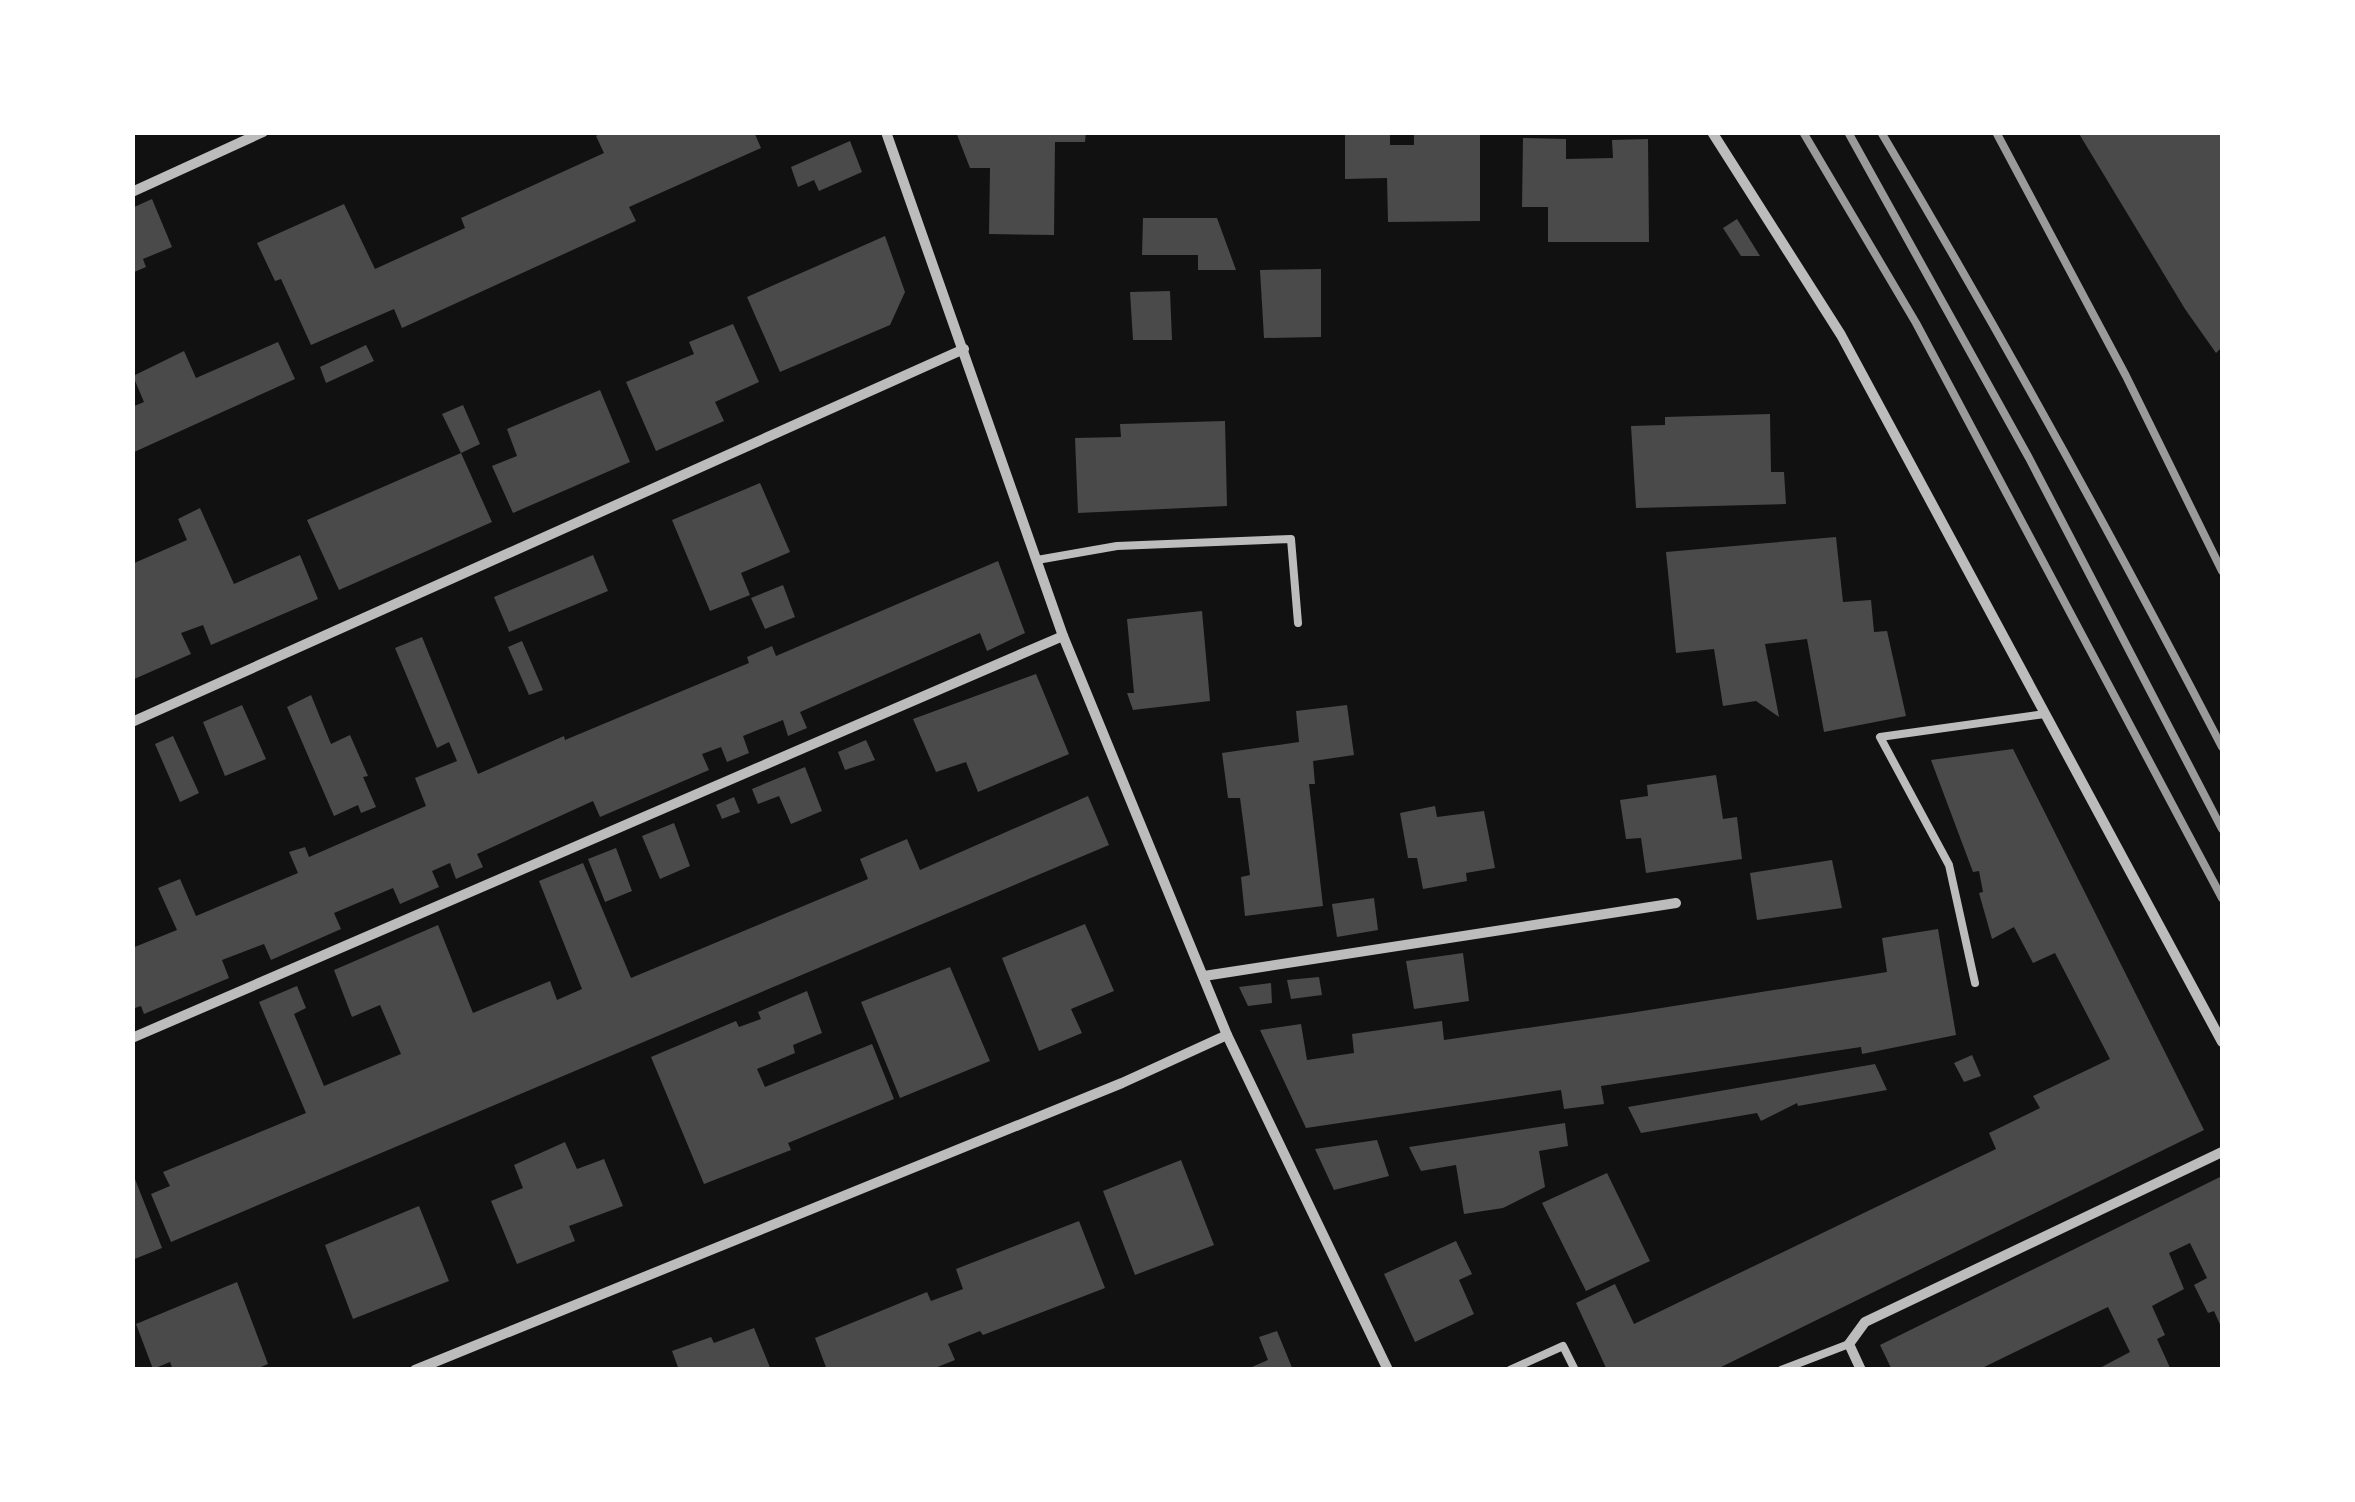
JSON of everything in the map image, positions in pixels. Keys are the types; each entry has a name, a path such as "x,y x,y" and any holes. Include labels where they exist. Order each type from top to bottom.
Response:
{"street":[{"path":"132,192 264,132"},
{"path":"886,132 1064,636 1227,1035 1388,1370"},
{"path":"1712,132 1842,335 2222,1042"},
{"path":"132,722 964,349"},
{"path":"132,1038 1064,636"},
{"path":"1204,976 1676,903"},
{"path":"415,1370 1104,1090 1227,1035"},
{"path":"1861,1370 1848,1344 1865,1322 2222,1152"}],"lane":[{"path":"1037,560 1117,546 1292,539 1298,622"},
{"path":"1974,984 1948,865 1880,737 2046,714"},
{"path":"1780,1370 1848,1344"},
{"path":"1510,1370 1563,1346 1574,1370"}],"building":[{"path":"603,132 754,132 761,148 629,207 636,221 402,328 394,309 311,345 281,279 275,281 257,243 344,204 375,269 465,228 461,218 604,153 596,136"},
{"path":"956,132 1086,132 1085,142 1055,142 1054,235 989,234 990,168 970,168"},
{"path":"1345,132 1390,132 1390,145 1414,145 1414,132 1480,132 1480,221 1388,222 1387,178 1345,179"},
{"path":"2078,132 2222,132 2222,347 2216,353 2185,309"},
{"path":"1523,138 1566,139 1566,159 1613,158 1612,140 1648,139 1649,242 1548,242 1548,207 1522,207"},
{"path":"850,141 862,172 819,191 814,180 798,187 791,167"},
{"path":"152,199 172,247 143,259 146,267 132,273 132,208"},
{"path":"1143,218 1217,218 1236,270 1198,270 1198,255 1142,255"},
{"path":"1737,219 1760,256 1741,256 1723,228"},
{"path":"885,236 905,292 890,325 780,372 747,297"},
{"path":"1321,269 1321,337 1264,338 1260,270"},
{"path":"1170,291 1172,340 1133,340 1130,292"},
{"path":"733,324 759,382 715,402 724,421 656,451 626,382 694,354 689,342"},
{"path":"278,342 295,379 132,453 132,407 144,402 133,376 184,351 196,378"},
{"path":"366,345 374,361 326,383 320,367"},
{"path":"600,390 630,462 513,513 492,466 517,456 507,429"},
{"path":"463,405 480,444 461,453 442,414"},
{"path":"1770,414 1771,472 1784,472 1786,504 1636,508 1631,426 1665,425 1665,417"},
{"path":"1225,421 1227,506 1078,513 1075,438 1121,437 1120,424"},
{"path":"461,453 492,522 339,590 307,520"},
{"path":"760,483 790,552 741,573 750,595 710,611 672,520"},
{"path":"200,508 234,584 300,555 318,599 211,645 203,625 181,633 191,654 132,680 132,564 187,540 178,519"},
{"path":"1836,537 1843,602 1871,600 1874,632 1887,631 1906,716 1824,732 1807,639 1765,644 1779,717 1756,701 1723,706 1714,649 1676,653 1666,552"},
{"path":"593,555 608,591 509,632 494,597"},
{"path":"998,561 1025,633 987,651 980,633 800,712 807,728 788,736 783,720 743,736 749,753 727,762 721,747 702,754 709,770 600,817 593,801 477,854 483,867 456,879 450,863 432,871 439,887 400,904 393,888 334,913 341,929 271,960 264,944 222,960 229,978 144,1014 141,1006 132,1009 132,948 177,930 158,888 180,879 196,916 298,873 289,852 305,847 309,857 426,806 415,778 457,761 449,742 437,748 395,648 422,637 478,774 749,663 747,657 772,646 776,656"},
{"path":"783,585 795,617 765,629 751,598"},
{"path":"1202,611 1210,701 1133,710 1127,693 1134,693 1127,619"},
{"path":"522,641 543,690 529,695 508,647"},
{"path":"1036,674 1069,754 978,792 966,762 936,772 913,719"},
{"path":"311,695 331,744 350,735 368,776 363,777 376,807 361,813 358,805 334,816 287,707"},
{"path":"242,705 266,759 225,776 203,722"},
{"path":"1347,705 1354,755 1313,761 1315,784 1309,784 1323,906 1245,916 1241,877 1250,875 1240,798 1228,798 1222,753 1299,742 1296,711"},
{"path":"173,736 199,793 180,802 155,744"},
{"path":"866,740 875,760 845,770 838,752"},
{"path":"2013,749 2204,1130 1715,1370 1607,1370 1576,1303 1615,1284 1634,1324 1996,1149 1989,1133 2040,1108 2033,1096 2110,1059 2055,953 2033,963 2014,927 1992,939 1979,893 1983,892 1979,871 1973,872 1931,760"},
{"path":"805,767 822,811 791,824 779,796 758,804 752,789"},
{"path":"1716,775 1723,819 1737,817 1742,859 1646,873 1641,838 1626,839 1620,800 1648,796 1647,785"},
{"path":"1088,796 1109,845 171,1242 151,1194 170,1186 163,1172 306,1113 259,1002 297,986 306,1008 294,1014 324,1086 401,1054 380,1005 352,1017 334,970 438,925 473,1013 550,981 557,1000 582,989 539,881 583,863 631,978 868,879 860,859 907,839 920,870"},
{"path":"734,797 740,812 722,819 716,805"},
{"path":"1435,806 1437,817 1484,811 1495,868 1466,873 1467,881 1423,889 1417,858 1408,858 1400,813"},
{"path":"674,823 690,866 660,879 642,836"},
{"path":"616,848 632,891 605,902 588,859"},
{"path":"1832,860 1842,908 1757,920 1750,873"},
{"path":"1374,898 1378,930 1337,937 1332,904"},
{"path":"1085,924 1114,991 1071,1009 1082,1033 1039,1051 1002,958"},
{"path":"1938,929 1956,1035 1862,1054 1861,1047 1601,1086 1604,1104 1564,1109 1561,1090 1306,1128 1260,1030 1301,1024 1307,1060 1354,1053 1352,1034 1442,1021 1444,1040 1630,1013 1887,972 1882,938"},
{"path":"1463,953 1469,1001 1414,1009 1406,961"},
{"path":"950,967 990,1061 900,1098 861,1002"},
{"path":"1319,977 1322,995 1291,999 1287,980"},
{"path":"1271,983 1272,1003 1248,1006 1239,987"},
{"path":"807,991 822,1033 793,1045 795,1053 757,1069 765,1087 872,1044 894,1099 788,1143 791,1150 704,1184 651,1057 736,1021 739,1027 761,1019 758,1012"},
{"path":"1972,1055 1981,1076 1964,1082 1954,1063"},
{"path":"1875,1064 1887,1090 1798,1106 1797,1103 1761,1121 1757,1113 1641,1133 1628,1107"},
{"path":"1565,1123 1568,1146 1539,1151 1545,1187 1503,1208 1464,1214 1456,1165 1421,1171 1409,1147"},
{"path":"1377,1140 1389,1176 1334,1190 1315,1149"},
{"path":"565,1142 577,1169 604,1159 623,1206 569,1226 575,1241 517,1264 491,1201 523,1188 514,1165"},
{"path":"1181,1160 1214,1245 1135,1275 1103,1191"},
{"path":"1607,1173 1650,1261 1586,1291 1542,1203"},
{"path":"132,1175 162,1248 132,1260"},
{"path":"2222,1176 2222,1329 2214,1311 2208,1313 2194,1285 2207,1278 2190,1243 2169,1253 2184,1289 2152,1306 2165,1335 2157,1339 2171,1370 2096,1370 2130,1352 2108,1307 1978,1370 1892,1370 1880,1345"},
{"path":"419,1206 449,1281 353,1319 325,1245"},
{"path":"1079,1221 1105,1288 983,1335 980,1331 948,1344 955,1360 930,1370 827,1370 815,1338 927,1292 931,1301 963,1289 956,1269"},
{"path":"1456,1241 1472,1274 1459,1280 1474,1314 1415,1342 1384,1274"},
{"path":"237,1282 268,1364 254,1370 173,1370 170,1362 153,1369 136,1324"},
{"path":"754,1328 771,1370 679,1370 672,1351 711,1337 714,1343"},
{"path":"1277,1331 1293,1370 1245,1370 1268,1360 1259,1337"}],"railway":[{"path":"1803,132 1916,323 2222,898"},
{"path":"1848,132 2029,458 2222,829"},
{"path":"1881,132 2056,437 2222,747"},
{"path":"1996,132 2126,376 2222,571"}]}
